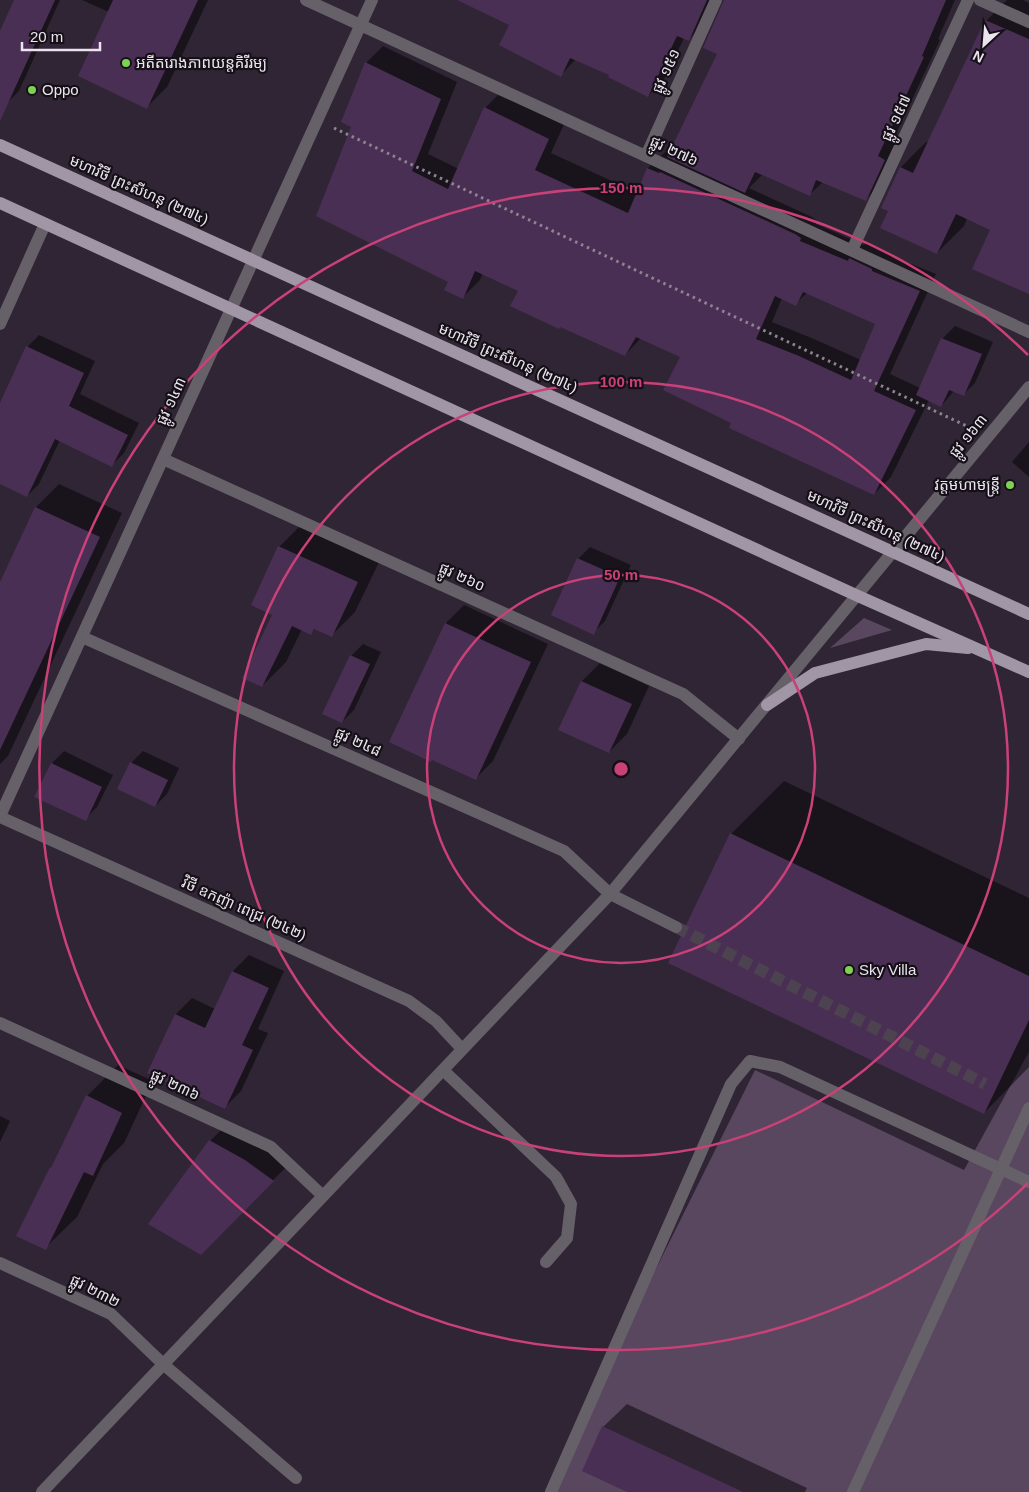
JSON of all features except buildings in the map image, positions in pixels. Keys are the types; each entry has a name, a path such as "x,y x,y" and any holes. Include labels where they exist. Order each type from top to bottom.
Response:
{"main road":[{"name":"មហាវិថី ព្រះសីហនុ (២៧៤)","path":"0,145 1029,614"},
{"path":"0,203 858,596 1029,672"},
{"path":"767,705 815,673 926,644 979,649"}],"street":[{"name":"ផ្លូវ ២៧៦","path":"306,0 1029,332"},
{"name":"ផ្លូវ ១៤៣","path":"0,816 372,0"},
{"name":"ផ្លូវ ១៥១","path":"646,156 716,0"},
{"name":"ផ្លូវ ១៥៧","path":"852,250 968,0"},
{"path":"980,0 1029,22"},
{"path":"0,324 46,224"},
{"name":"ផ្លូវ ១៦៣","path":"42,1492 610,894 1029,388"},
{"name":"ផ្លូវ ២៦០","path":"163,459 683,694 739,739"},
{"name":"ផ្លូវ ២៤៨","path":"82,637 564,851 610,894 676,927"},
{"name":"វិថី ឧកញ៉ា ពេជ្រ (២៤២)","path":"0,816 409,1002 436,1021 462,1049"},
{"name":"ផ្លូវ ២៣៦","path":"0,1023 270,1147 323,1196"},
{"path":"551,1492 731,1084 750,1061 780,1067 1029,1182"},
{"path":"443,1070 556,1177 570,1204 566,1238 546,1262"},
{"path":"853,1492 1029,1108"},
{"name":"ផ្លូវ ២៣២","path":"0,1263 111,1314 163,1364 296,1478"}],"path":[{"path":"318,120 989,436"}],"shaded area":[{"path":"864,618 892,630 830,648"},
{"path":"1029,1052 1029,1492 545,1492 755,1070 964,1170"}],"tunnel":[{"path":"676,927 985,1084"}],"place":[{"name":"អតីតរោងភាពយន្តគិរីរម្យ","path":"126,63"},
{"name":"Oppo","path":"32,90"},
{"name":"វត្តមហាមន្រ្តី","path":"1010,485"},
{"name":"Sky Villa","path":"849,970"}]}
